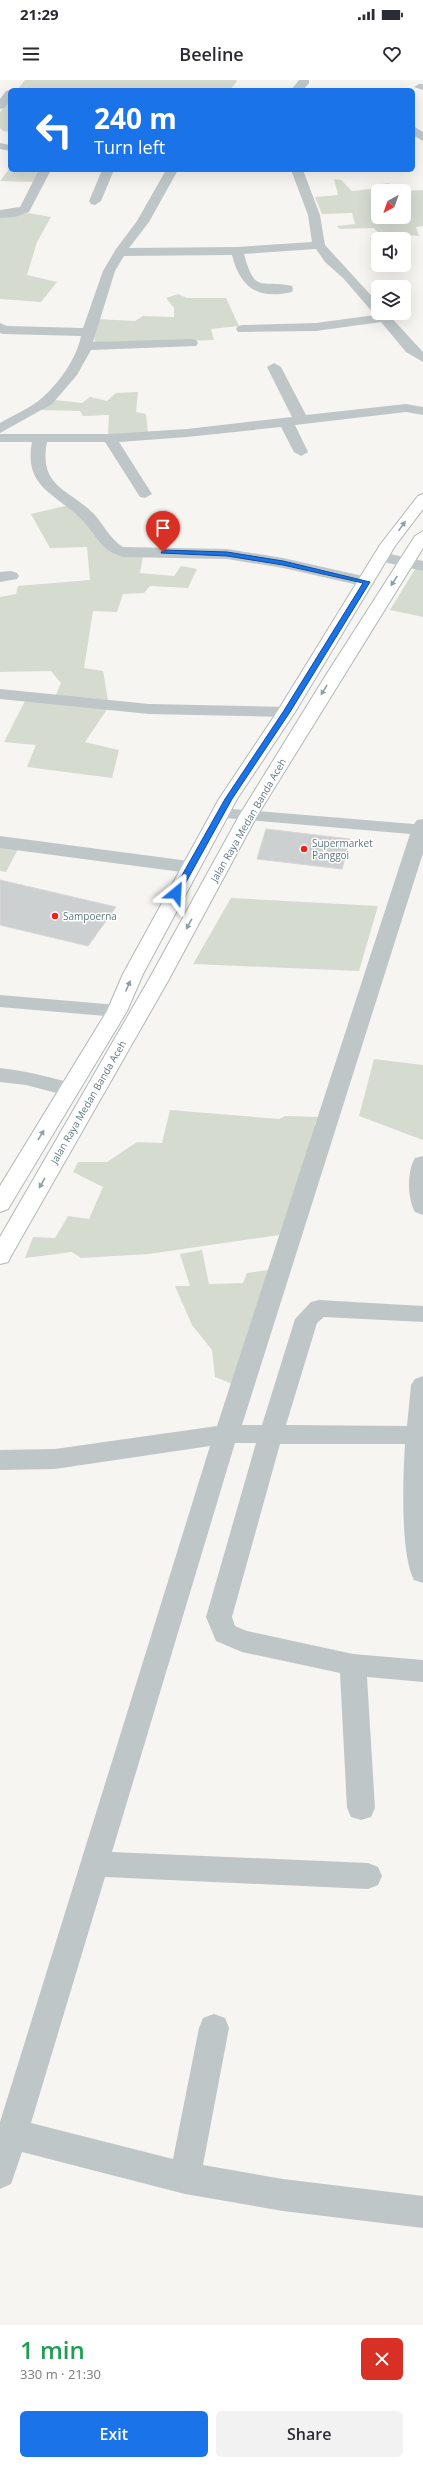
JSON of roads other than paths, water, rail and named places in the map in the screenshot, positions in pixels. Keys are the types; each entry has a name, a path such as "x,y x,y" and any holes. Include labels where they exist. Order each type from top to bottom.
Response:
{"highway":[{"path":"0,1204 68,1089 117,1011 133,974 189,867 220,813 286,712 381,557 423,499"},
{"name":"Jalan Raya Medan Banda Aceh","path":"0,1256 158,981 248,816 334,675 415,564 423,536"}],"street":[{"path":"298,88 304,83 304,80"},
{"path":"0,106 8,96"},
{"path":"415,131 423,138"},
{"path":"0,214 15,213 25,209 44,172"},
{"path":"95,201 107,172"},
{"path":"0,429 47,401 72,372 86,346 88,332 109,271 120,252 143,222 171,172"},
{"path":"298,172 314,215 318,245 328,259 348,275 371,302"},
{"path":"120,252 237,251 318,245"},
{"path":"237,251 244,277 248,282 263,288 287,288"},
{"path":"243,329 316,327 371,316"},
{"path":"386,320 411,349 423,358"},
{"path":"1,330 88,332"},
{"path":"86,346 191,343"},
{"path":"274,367 284,390 302,421"},
{"path":"0,438 110,438 210,431 402,408 423,411"},
{"path":"286,422 301,452"},
{"path":"110,438 145,494"},
{"path":"40,439 36,456 39,471 46,483 82,512 114,550 123,552 227,554 283,563 367,582"},
{"path":"381,557 415,564"},
{"path":"0,694 149,709 286,712"},
{"path":"0,2173 226,1434 235,1412 266,1307 422,828 220,813"},
{"path":"0,842 189,867"},
{"path":"0,1001 117,1011"},
{"path":"0,1075 26,1078 68,1089"},
{"path":"423,1163 420,1171 423,1207"},
{"path":"423,1314 319,1308 307,1319 271,1434 219,1617 225,1633 242,1641 353,1665 423,1671"},
{"path":"423,1385 420,1435 421,1546 423,1573"},
{"path":"0,1460 55,1459 226,1434 420,1435"},
{"path":"353,1665 361,1808"},
{"path":"95,1864 368,1876"},
{"path":"186,2178 214,2028"},
{"path":"12,2134 186,2178 283,2195 423,2212"}],"place":[{"name":"Supermarket Panggoi","path":"304,849"},
{"name":"Sampoerna","path":"55,916"}]}
